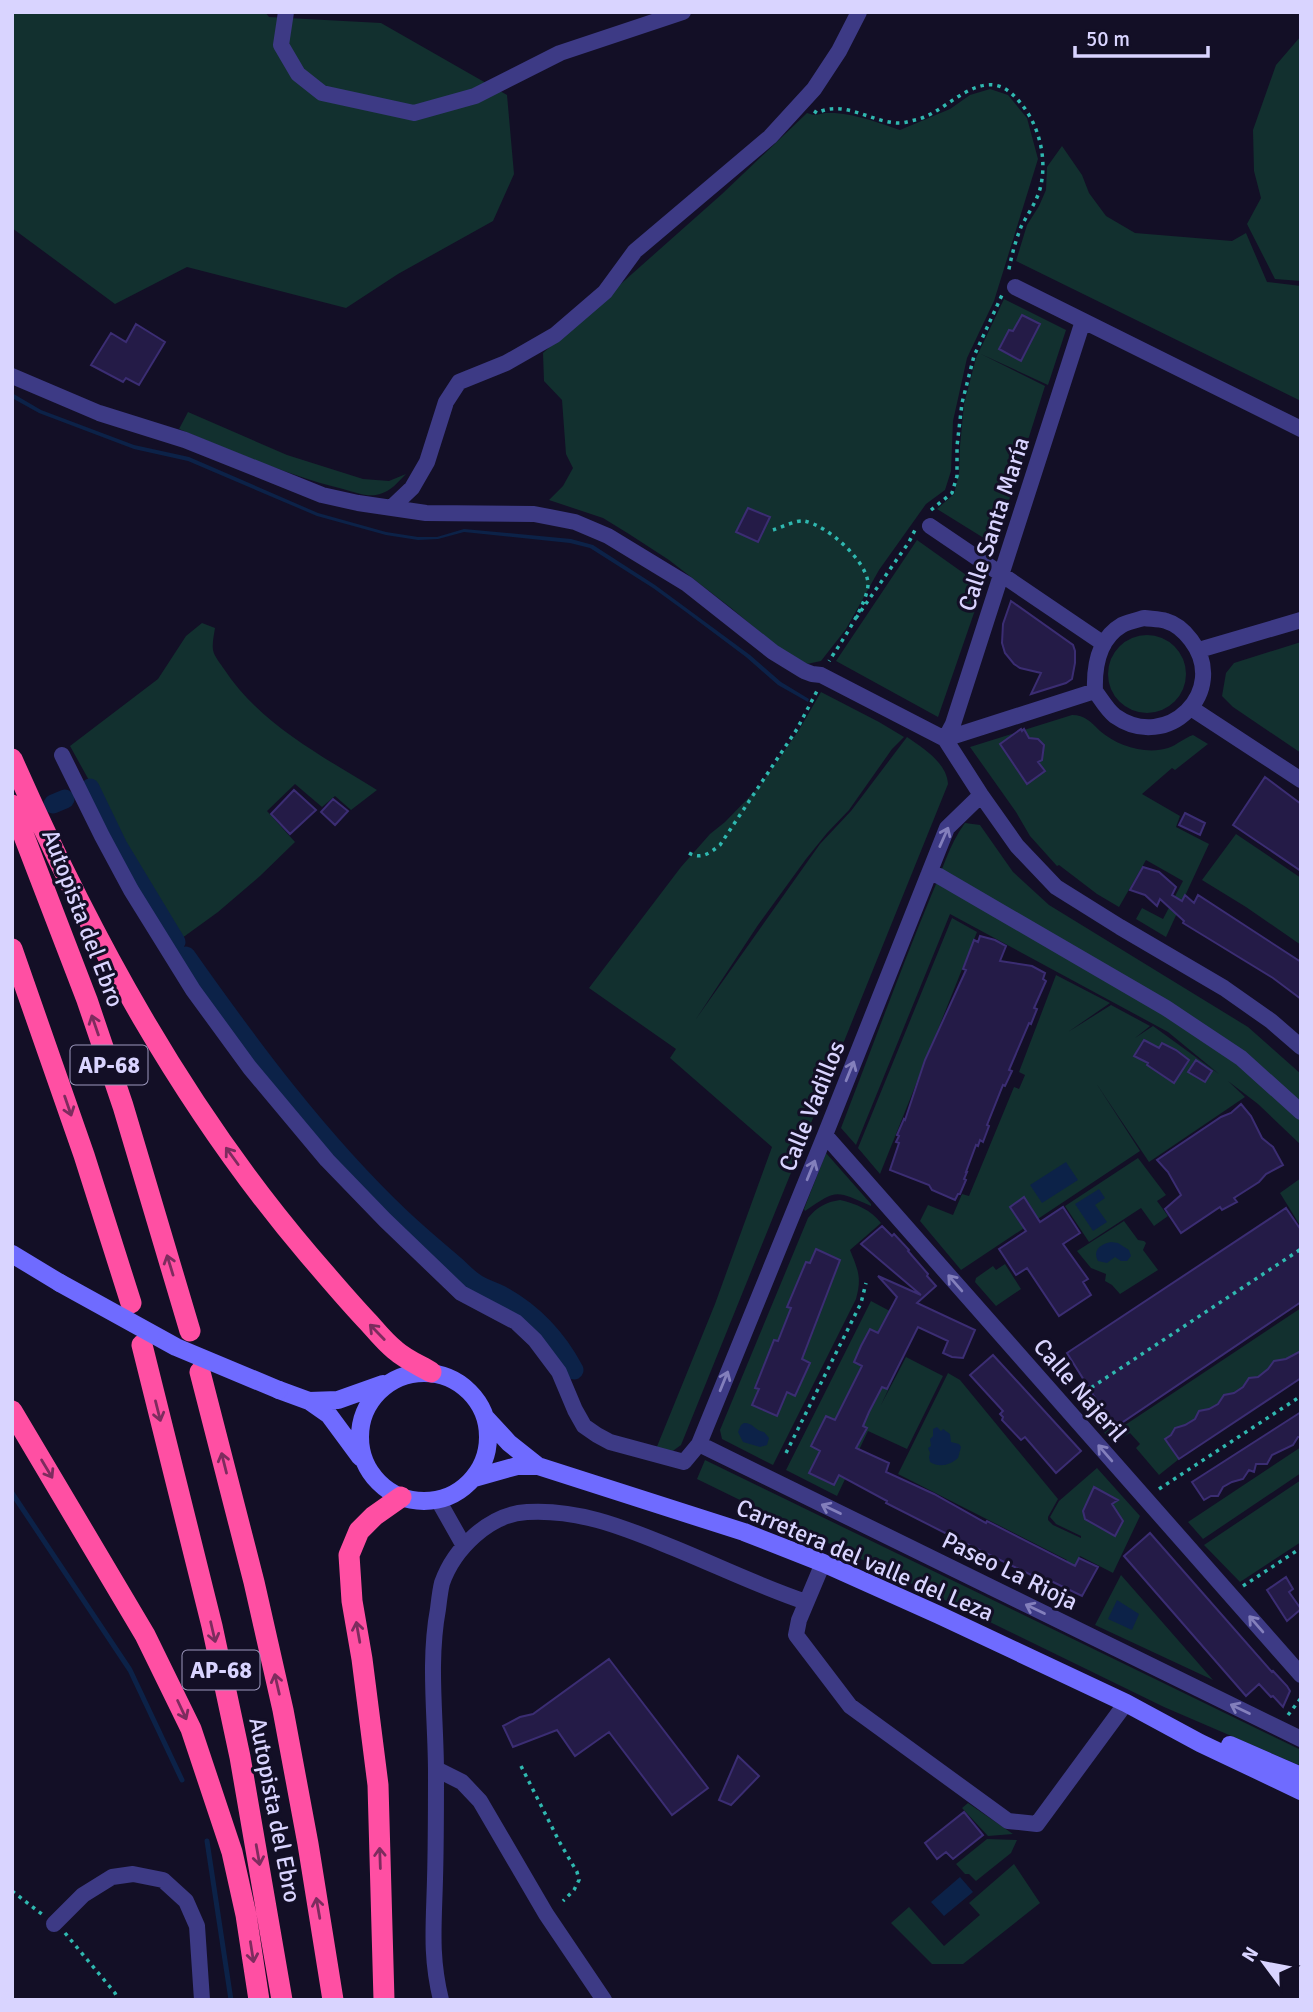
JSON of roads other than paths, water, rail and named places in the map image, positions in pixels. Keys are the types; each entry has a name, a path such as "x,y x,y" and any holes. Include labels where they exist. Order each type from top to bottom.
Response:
{"highway":[{"path":"12,759 70,885 117,975 227,1150 349,1303 395,1351 431,1372"},
{"name":"Autopista del Ebro","path":"12,805 87,1000 123,1106 190,1331"},
{"name":"AP-68","path":"12,949 84,1154 131,1303"},
{"name":"Autopista del Ebro","path":"142,1345 212,1626 240,1757 282,2000"},
{"name":"Autopista del Ebro","path":"200,1371 254,1582 283,1710 333,2000"},
{"path":"12,1411 145,1635 191,1729 232,1852 246,1915 259,2000"},
{"path":"384,2000 378,1785 352,1601 349,1555 359,1531 374,1516 401,1497"}],"main road":[{"path":"12,1254 176,1346 309,1401 329,1415 364,1461 372,1476 385,1489 401,1497 419,1502 438,1500 451,1495 474,1478 500,1469 538,1466"},
{"path":"309,1401 338,1400 409,1374 431,1372 459,1382 471,1392 486,1418 487,1449 474,1478"},
{"path":"364,1461 359,1444 365,1409 375,1394 389,1382"},
{"path":"486,1418 509,1443 538,1466"},
{"name":"Carretera del valle del Leza","path":"538,1466 744,1532 823,1563 1126,1703 1199,1743 1301,1791"},
{"name":"Carretera del valle del Leza","path":"1126,1703 1301,1776"}],"street":[{"path":"286,12 281,45 298,74 321,93 414,113 475,96 560,53 683,12"},
{"path":"392,507 412,488 427,462 446,402 459,382 506,363 555,335 605,292 635,251 770,137 814,89 839,51 859,12"},
{"path":"1011,282 1083,321 1301,429"},
{"name":"Calle Santa María","path":"945,739 953,724 1083,321"},
{"path":"12,376 99,413 185,440 322,495 425,513 534,514 575,522 608,536 676,577 773,652 809,673 823,676 945,739 1017,846 1056,887 1224,988 1271,1021 1301,1047"},
{"path":"925,522 1104,645"},
{"path":"1144,618 1166,621 1184,631 1199,650 1204,668 1202,688 1191,708 1174,722 1153,728 1134,726 1114,715 1095,691 1097,657 1107,638 1123,625 1144,618"},
{"path":"1199,650 1301,620"},
{"path":"945,739 1095,691"},
{"path":"1191,708 1301,780"},
{"path":"62,755 131,890 193,990 250,1068 327,1160 461,1293 516,1322 535,1340 559,1372 584,1426 610,1442 684,1462 699,1444"},
{"name":"Calle Vadillos","path":"699,1444 947,828 981,795"},
{"path":"929,873 939,876 1166,1008 1241,1058 1301,1112"},
{"name":"Calle Najeril","path":"825,1135 1301,1675"},
{"name":"Paseo La Rioja","path":"699,1444 1301,1740"},
{"path":"438,1500 464,1546"},
{"path":"441,2000 433,1959 436,1769 433,1633 442,1584 455,1557 464,1546 477,1533 501,1518 525,1512 566,1512 628,1529 773,1591 806,1602"},
{"path":"823,1563 799,1620 796,1635 850,1706 1008,1821 1037,1824 1126,1703"},
{"path":"436,1769 462,1782 480,1801 546,1914 604,2000"},
{"path":"54,1924 83,1895 112,1877 133,1874 163,1880 186,1901 197,1926 202,2000"}],"water":[{"path":"12,393 41,410 134,445 189,457 318,513 386,532 437,537 464,529 571,539 593,545 655,585 750,655 781,682 809,699 808,702 778,685 746,657 653,588 590,548 570,543 464,532 438,539 418,540 386,535 317,516 188,461 134,449 39,413 12,398"},
{"path":"1066,1162 1078,1180 1042,1203 1030,1185"},
{"path":"1099,1189 1105,1198 1095,1205 1107,1222 1093,1231 1075,1204"},
{"path":"1111,1242 1129,1250 1131,1256 1127,1261 1115,1257 1107,1263 1098,1261 1098,1248"},
{"path":"744,1423 764,1432 769,1438 767,1445 760,1447 743,1442 738,1432"},
{"path":"937,1427 950,1434 951,1442 961,1447 958,1458 945,1465 930,1462 928,1448 931,1446 933,1429"},
{"path":"1117,1600 1139,1614 1132,1630 1108,1619"},
{"path":"960,1877 973,1892 944,1916 931,1902"}],"waterway":[{"path":"90,788 118,846 176,942"},
{"path":"53,804 65,799"},
{"path":"186,956 287,1092 371,1188 469,1278 501,1295 533,1318 560,1347 574,1370"},
{"path":"12,1493 130,1670 182,1780"},
{"path":"207,1841 231,2000"}]}
